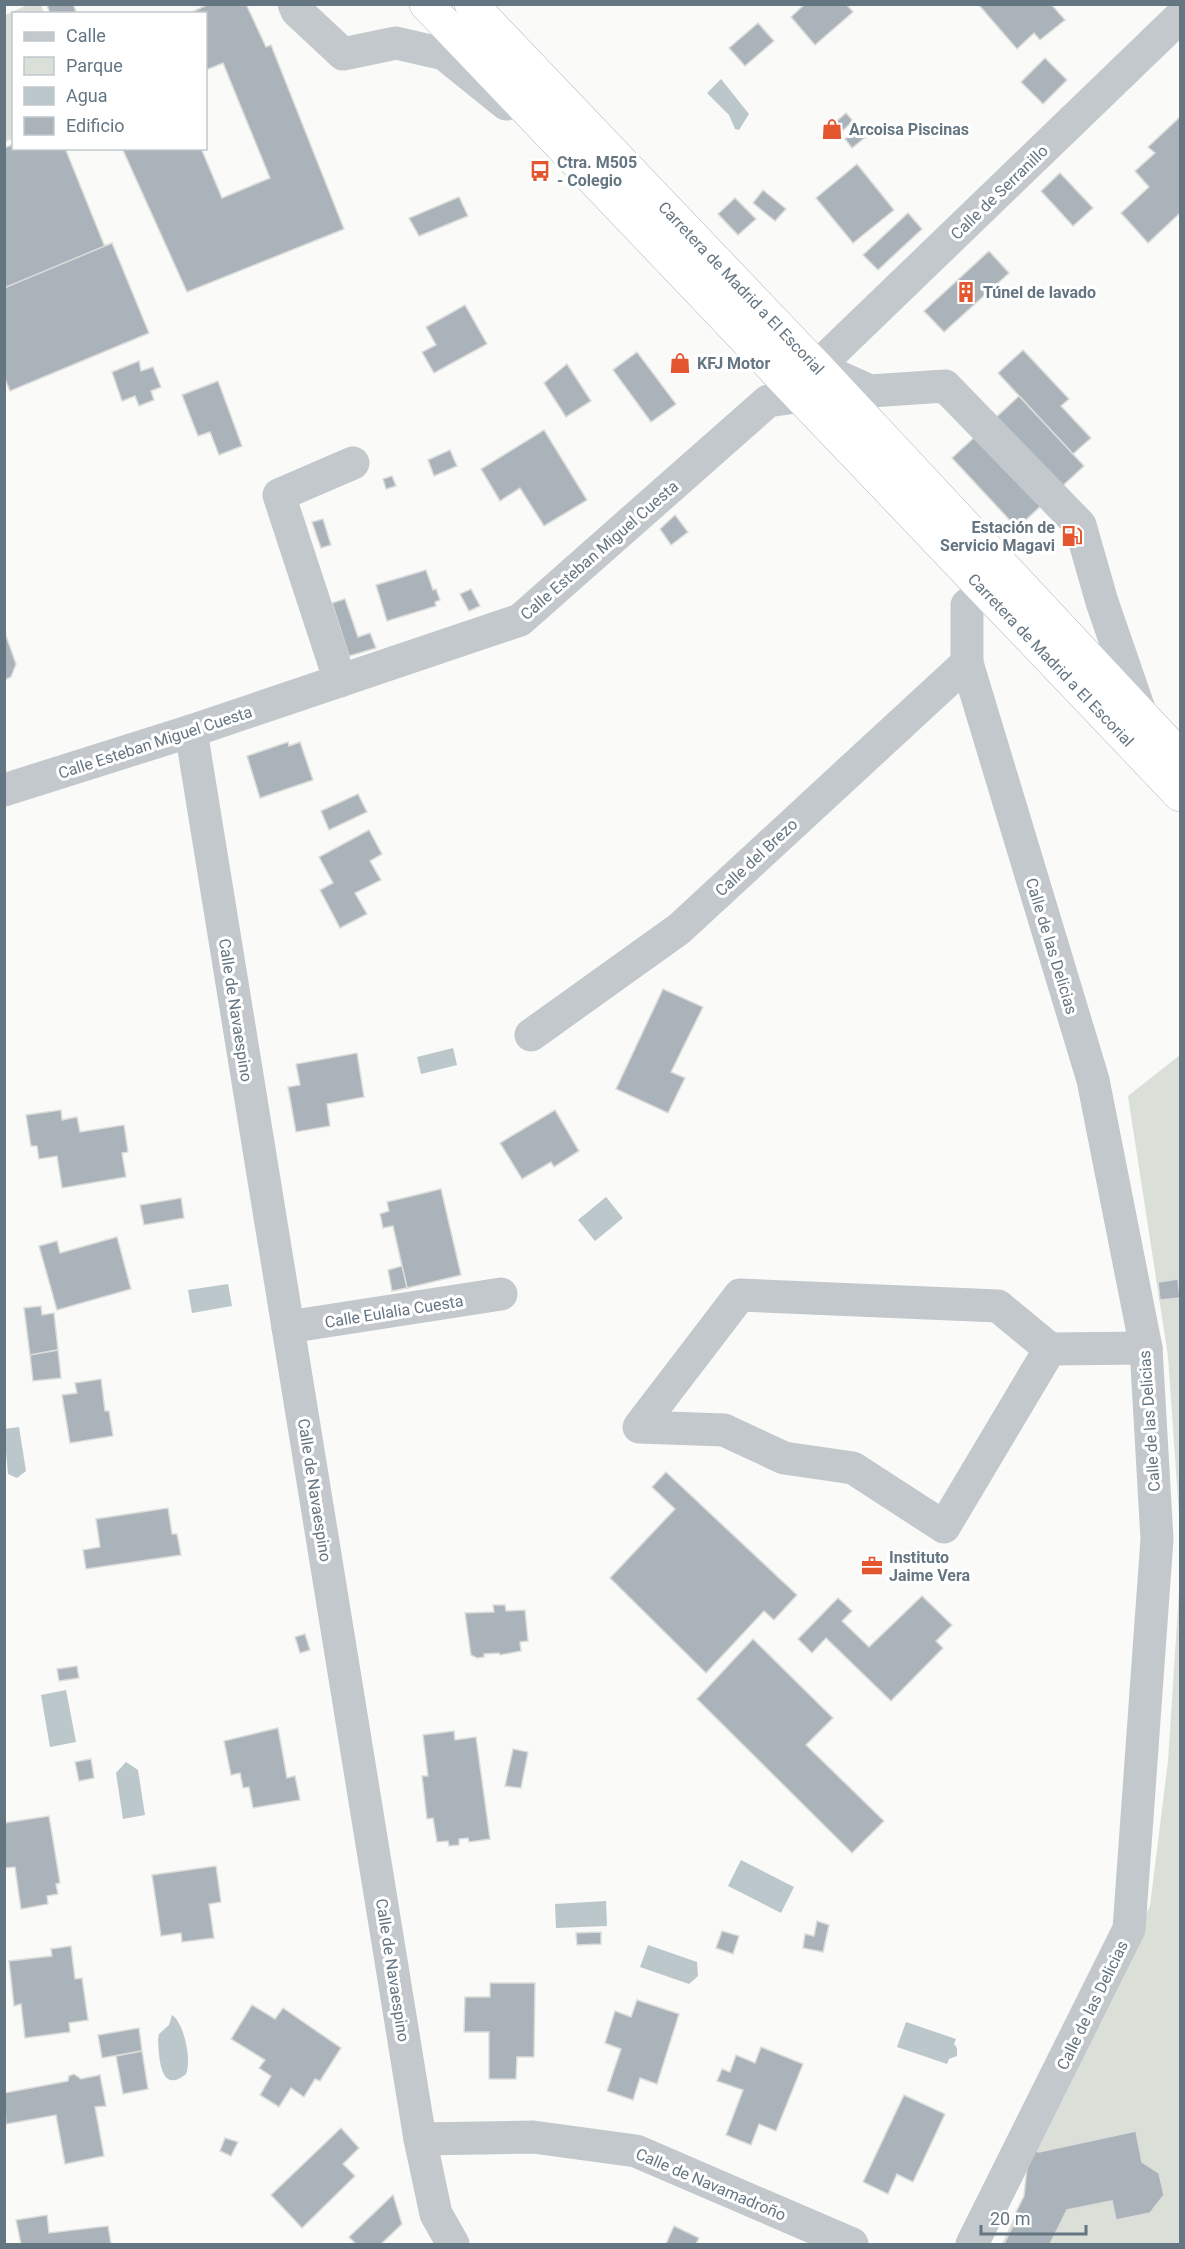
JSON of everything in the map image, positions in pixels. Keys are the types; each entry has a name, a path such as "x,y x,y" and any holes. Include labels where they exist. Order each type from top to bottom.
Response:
{"highway":[{"name":"Carretera de Madrid a El Escorial","path":"426,4 1180,795"},
{"name":"Carretera de Madrid a El Escorial","path":"471,4 817,367 1180,756"}],"street":[{"path":"294,4 297,11 343,54 396,43 444,54 566,152"},
{"name":"Calle de Serranillo","path":"817,367 1180,17"},
{"path":"817,367 870,392 945,386 1080,525 1102,602 1141,715"},
{"name":"Calle Esteban Miguel Cuesta","path":"4,790 191,731 520,620 768,401 802,396"},
{"path":"340,681 279,495 353,463"},
{"name":"Calle de las Delicias","path":"972,2244 1129,1929 1157,1539 1146,1348 1093,1080 968,663 967,605 984,590"},
{"name":"Calle del Brezo","path":"531,1035 679,929 968,663"},
{"name":"Calle de Navaespino","path":"191,731 420,2139 436,2214 453,2244"},
{"name":"Calle Eulalia Cuesta","path":"288,1327 501,1294"},
{"path":"1050,1349 944,1527 853,1468 784,1458 724,1430 639,1427 740,1295 998,1306 1050,1349 1146,1348"},
{"name":"Calle de Navamadroño","path":"420,2139 533,2137 636,2151 852,2244"}],"green space":[{"path":"30,4 41,5 44,12 12,12 12,138 5,142 5,15"},
{"path":"1180,1055 1180,1529 1168,1356 1128,1096"},
{"path":"1180,1576 1180,2244 1002,2244 1024,2196 1029,2149 1051,2112 1150,1906 1168,1761"}],"water":[{"path":"721,79 749,114 739,130 735,129 729,115 707,93"},
{"path":"453,1048 457,1065 421,1074 417,1057"},
{"path":"606,1197 623,1218 595,1241 578,1220"},
{"path":"228,1284 232,1306 192,1313 188,1290"},
{"path":"19,1427 26,1471 17,1478 8,1474 4,1429"},
{"path":"66,1690 76,1742 50,1747 41,1695"},
{"path":"126,1762 138,1770 145,1815 123,1819 116,1773"},
{"path":"741,1860 794,1887 781,1913 728,1886"},
{"path":"606,1901 607,1926 556,1928 555,1904"},
{"path":"648,1945 697,1962 698,1976 689,1984 640,1967"},
{"path":"172,2015 183,2033 188,2068 186,2074 170,2080 162,2070 158,2039 159,2034 169,2025"},
{"path":"906,2022 956,2039 954,2044 957,2048 957,2056 949,2059 947,2064 897,2047"}],"building":[{"path":"73,4 76,12 49,12 47,5"},
{"path":"209,4 246,4 266,47 271,45 344,229 187,292 123,150 202,150 222,198 270,178 223,63 207,70 207,12 192,12"},
{"path":"805,4 846,4 853,12 815,45 791,17"},
{"path":"978,4 1051,4 1065,20 1040,40 1034,33 1017,49"},
{"path":"758,23 774,41 745,66 729,48"},
{"path":"1045,58 1067,80 1043,104 1021,82"},
{"path":"846,113 853,121 839,134 832,125"},
{"path":"1180,117 1180,213 1148,243 1121,213 1149,187 1135,171 1155,153 1148,147"},
{"path":"860,127 867,136 852,148 845,139"},
{"path":"12,145 12,150 66,150 107,252 4,294 4,148"},
{"path":"857,164 894,210 853,243 816,198"},
{"path":"1060,173 1093,208 1073,226 1041,191"},
{"path":"763,190 786,209 775,221 753,203"},
{"path":"459,197 468,216 419,236 409,218"},
{"path":"735,198 756,219 738,235 718,214"},
{"path":"908,213 922,229 878,270 863,255"},
{"path":"112,243 149,333 10,391 4,376 4,288"},
{"name":"Túnel de lavado","path":"989,251 1009,273 944,332 924,311"},
{"path":"465,305 487,344 434,373 422,352 436,345 426,327"},
{"path":"1023,350 1069,399 1061,406 1091,438 1073,454 998,373"},
{"path":"637,352 676,404 651,422 613,370"},
{"path":"139,361 141,371 153,367 161,387 151,391 154,400 139,406 135,396 122,401 112,372"},
{"path":"567,364 591,401 566,417 544,383"},
{"path":"218,381 242,446 219,455 210,432 198,436 182,395"},
{"path":"1019,396 1084,466 1017,528 952,458"},
{"path":"544,430 587,500 544,526 520,488 500,501 481,469"},
{"path":"450,450 457,466 434,476 428,460"},
{"path":"392,476 396,486 386,489 383,479"},
{"path":"675,515 688,532 671,545 660,529"},
{"path":"323,519 331,545 321,548 312,522"},
{"path":"426,570 433,590 436,589 440,600 435,602 436,606 387,621 376,585"},
{"path":"471,589 480,606 469,611 460,594"},
{"path":"345,599 358,637 370,633 376,648 349,656 332,603"},
{"path":"4,630 16,664 11,677 4,680"},
{"path":"288,742 289,746 300,742 313,780 260,798 247,756"},
{"path":"358,794 367,812 329,830 321,811"},
{"path":"369,830 382,854 370,861 381,880 355,893 367,914 340,928 320,890 333,883 319,857"},
{"path":"663,989 703,1007 671,1072 685,1078 668,1113 616,1089"},
{"path":"357,1053 364,1097 327,1104 330,1126 296,1132 288,1087 300,1085 296,1064"},
{"path":"61,1110 62,1120 77,1117 80,1132 124,1125 128,1152 122,1153 126,1177 62,1188 57,1156 39,1159 37,1146 31,1146 26,1115"},
{"path":"555,1110 579,1151 554,1167 551,1162 522,1179 500,1143"},
{"path":"441,1189 461,1275 407,1288 393,1226 383,1228 380,1214 389,1211 387,1202"},
{"path":"181,1198 184,1218 144,1225 140,1205"},
{"path":"117,1237 131,1289 57,1310 39,1246 57,1241 60,1253"},
{"path":"402,1266 407,1288 392,1291 388,1270"},
{"path":"1178,1279 1180,1298 1160,1300 1158,1282"},
{"path":"41,1306 42,1315 54,1313 58,1350 30,1355 24,1308"},
{"path":"58,1350 61,1378 33,1381 30,1355"},
{"path":"101,1379 105,1411 109,1411 113,1436 70,1443 62,1395 77,1393 75,1383"},
{"path":"666,1472 797,1595 774,1620 764,1611 706,1673 610,1578 675,1509 652,1487"},
{"path":"168,1508 172,1534 177,1534 181,1555 86,1569 83,1550 100,1547 96,1519"},
{"path":"922,1596 952,1625 936,1641 943,1648 891,1701 826,1638 812,1653 798,1639 838,1598 852,1611 842,1621 869,1647"},
{"path":"493,1605 505,1605 506,1611 525,1610 528,1641 520,1642 521,1651 500,1655 499,1653 484,1654 484,1657 477,1658 471,1655 465,1613 494,1612"},
{"path":"305,1634 310,1650 300,1653 295,1637"},
{"path":"753,1639 833,1718 806,1745 884,1821 852,1853 697,1699"},
{"path":"77,1666 79,1678 59,1681 57,1669"},
{"path":"278,1728 287,1778 295,1776 300,1800 253,1808 249,1787 243,1788 240,1773 231,1775 224,1741"},
{"path":"454,1731 455,1740 476,1737 490,1839 469,1842 468,1838 459,1839 459,1845 449,1846 448,1841 437,1842 433,1818 427,1819 422,1776 428,1776 423,1735"},
{"path":"513,1749 528,1752 521,1788 505,1786"},
{"path":"91,1759 94,1778 79,1781 75,1762"},
{"path":"49,1816 60,1883 56,1884 58,1894 47,1896 48,1904 21,1909 15,1867 4,1868 4,1823"},
{"path":"216,1866 221,1902 209,1904 214,1938 182,1942 181,1933 161,1936 152,1875"},
{"path":"817,1921 829,1925 823,1952 803,1948 805,1934 814,1936"},
{"path":"722,1931 739,1936 733,1954 716,1948"},
{"path":"601,1932 601,1944 577,1945 576,1933"},
{"path":"71,1946 75,1979 82,1978 88,2020 69,2023 70,2032 25,2038 21,2004 14,2006 9,1961 52,1956 51,1949"},
{"path":"490,1983 535,1983 534,2057 517,2057 516,2079 489,2079 489,2032 464,2032 465,1997 490,1997"},
{"path":"637,2000 679,2014 657,2084 640,2078 633,2100 607,2091 621,2049 605,2043 615,2011 631,2017"},
{"path":"252,2005 275,2019 283,2008 341,2048 320,2081 315,2079 304,2097 291,2088 279,2107 260,2095 271,2076 259,2068 265,2060 231,2039"},
{"path":"139,2028 142,2051 102,2058 98,2035"},
{"path":"761,2047 803,2064 776,2131 759,2124 751,2145 726,2135 743,2090 717,2081 722,2069 730,2072 736,2055 755,2063"},
{"path":"142,2051 148,2089 123,2094 116,2056"},
{"path":"74,2074 81,2079 100,2075 106,2106 95,2107 104,2156 65,2164 56,2115 6,2124 4,2093 68,2081 69,2076"},
{"path":"904,2095 945,2114 913,2182 897,2174 888,2194 863,2182"},
{"path":"341,2128 359,2148 343,2164 355,2176 302,2228 271,2195"},
{"path":"1136,2131 1142,2162 1159,2173 1164,2195 1150,2213 1116,2220 1112,2201 1067,2210 1050,2244 1004,2244 1019,2214 1016,2212 1024,2196 1029,2149 1039,2152"},
{"path":"225,2138 238,2142 231,2156 220,2151"},
{"path":"393,2195 402,2224 381,2244 356,2244 349,2237"},
{"path":"47,2215 49,2233 108,2226 111,2244 21,2244 16,2220"},
{"path":"674,2226 699,2238 696,2244 666,2244"}],"place":[{"name":"Arcoisa Piscinas","path":"832,129"},
{"name":"Ctra. M505 - Colegio","path":"540,171"},
{"name":"Túnel de lavado","path":"966,292"},
{"name":"KFJ Motor","path":"680,363"},
{"name":"Estación de Servicio Magavi","path":"1072,536"},
{"name":"Instituto Jaime Vera","path":"872,1566"}]}
